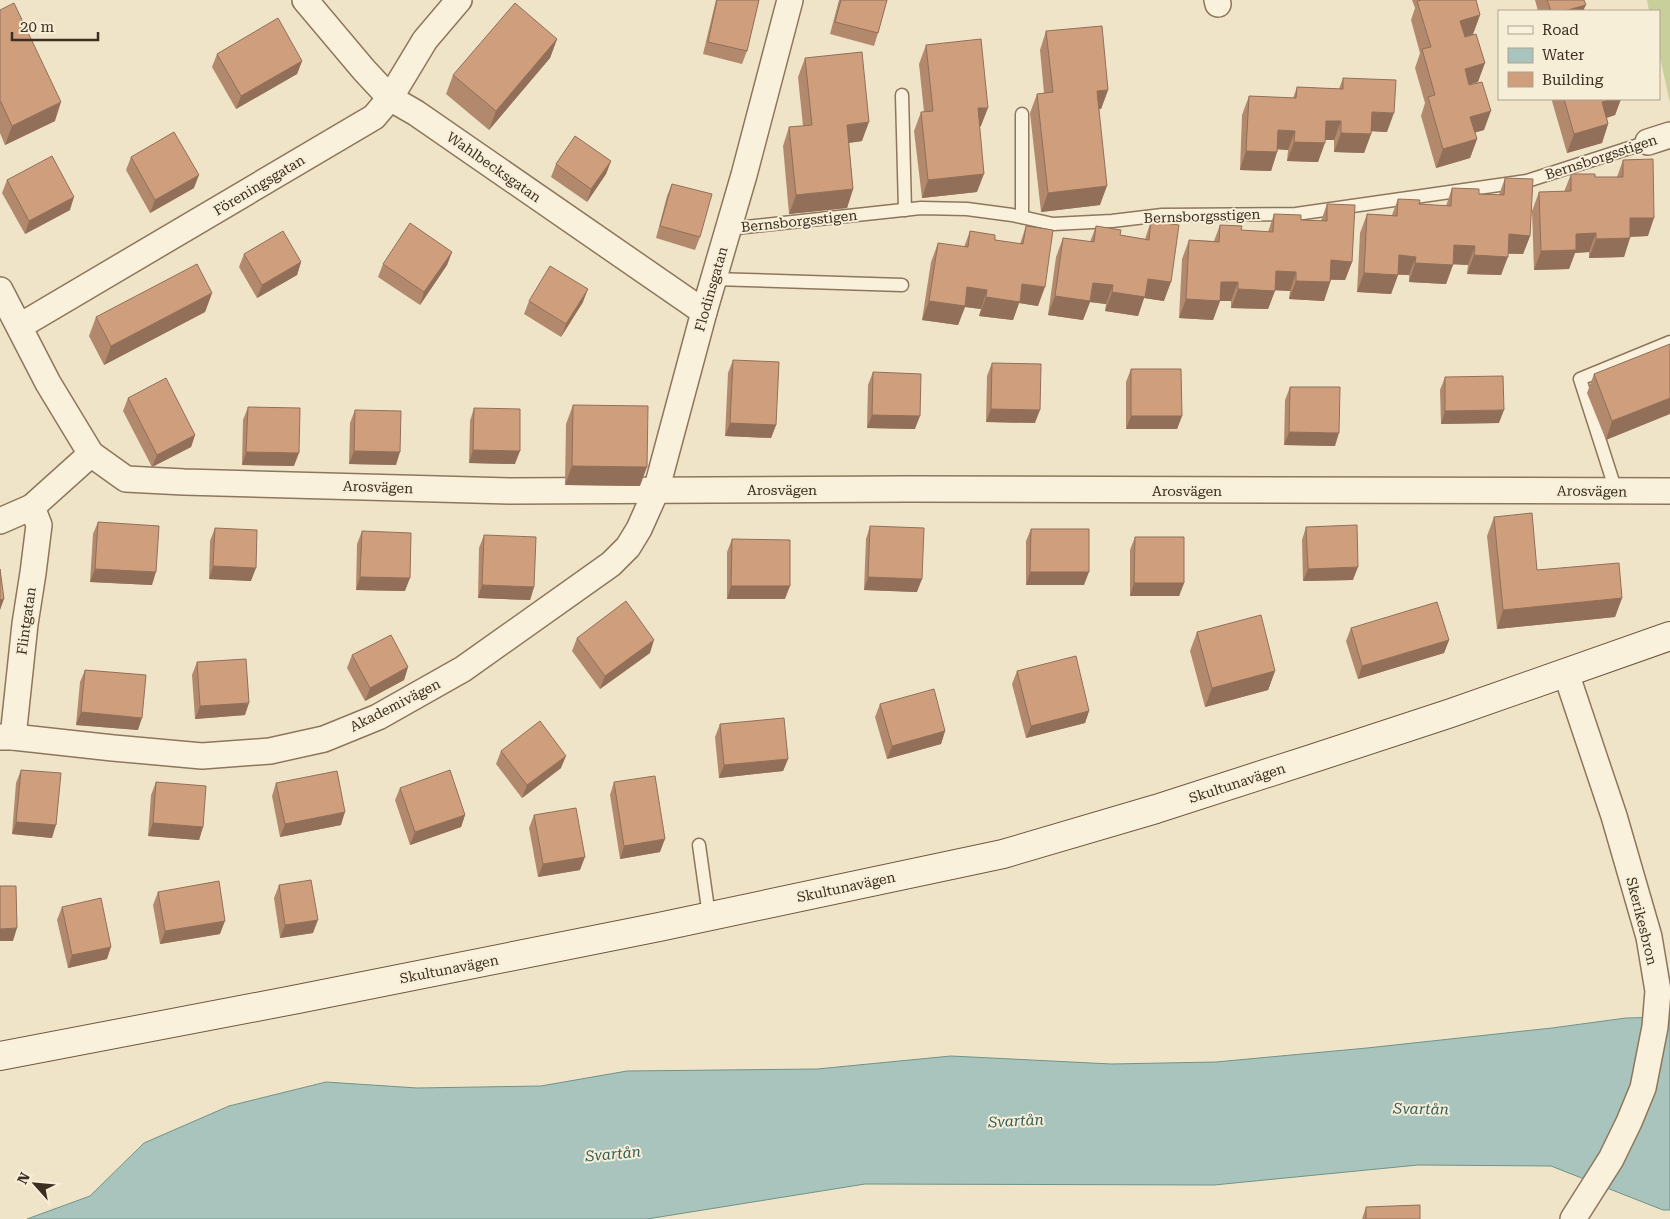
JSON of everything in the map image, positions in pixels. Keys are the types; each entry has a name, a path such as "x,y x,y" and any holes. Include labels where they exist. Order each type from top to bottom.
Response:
{"street":[{"name":"Wahlbecksgatan","path":"305,0 390,98 424,118 704,312"},
{"name":"Föreningsgatan","path":"20,326 374,117 390,98 425,40 459,0"},
{"name":"Flodinsgatan","path":"656,491 713,279 744,175 790,0"},
{"name":"Arosvägen","path":"0,290 48,383 91,454 126,479 510,491 1670,491"},
{"path":"0,521 32,507 91,454"},
{"name":"Akademivägen","path":"7,737 202,756 270,751 324,739 378,717 463,669 611,564 628,547 639,529 656,491"},
{"name":"Flintgatan","path":"7,737 33,574 38,525 32,507"},
{"name":"Skultunavägen","path":"0,1056 298,1000 1003,854 1156,809 1311,760 1451,714 1670,636"},
{"name":"Skerikesbron","path":"1566,673 1614,816 1647,928 1658,991 1655,1027 1643,1088 1611,1158 1573,1219"}],"lane":[{"path":"902,95 905,210"},
{"path":"1022,114 1022,217"},
{"name":"Bernsborgsstigen","path":"727,229 921,208 967,209 1022,217 1053,224 1112,221 1162,215 1296,214 1528,181 1659,138"},
{"path":"713,279 902,285"},
{"path":"1616,491 1580,380 1670,342"},
{"path":"699,845 709,916"}],"green space":[{"path":"1647,0 1670,0 1670,103 1660,58 1660,10 1649,10"}],"water":[{"name":"Svartån","path":"1670,1017 1670,1210 1663,1210 1551,1166 1418,1165 1214,1185 865,1184 647,1219 27,1219 90,1196 144,1143 229,1106 326,1082 417,1088 541,1086 627,1071 817,1069 951,1056 1111,1064 1216,1062 1367,1048 1626,1018"}],"building":[{"path":"717,0 759,0 747,51 708,42"},
{"path":"841,0 887,0 878,33 835,22"},
{"path":"1476,0 1480,15 1460,21 1465,37 1476,34 1485,63 1465,69 1469,85 1482,82 1491,111 1470,117 1477,139 1443,149 1428,97 1435,95 1422,49 1431,47 1417,1"},
{"path":"1547,0 1584,0 1586,5 1568,10 1551,10"},
{"path":"14,3 61,102 12,126 0,102 0,10"},
{"path":"515,3 557,39 496,111 453,75"},
{"path":"278,18 302,61 241,96 217,54"},
{"path":"1102,26 1108,90 1097,91 1107,186 1048,193 1037,94 1053,92 1046,31"},
{"path":"981,39 988,108 978,108 984,174 928,180 921,112 933,111 926,45"},
{"path":"862,52 869,122 847,125 853,189 796,195 789,127 812,125 805,58"},
{"path":"1343,78 1396,80 1394,113 1372,112 1371,134 1341,133 1341,121 1326,121 1325,143 1294,142 1295,131 1278,130 1277,152 1246,151 1249,96 1296,98 1297,87 1343,89"},
{"path":"1564,100 1609,100 1602,102 1608,124 1574,134"},
{"path":"174,132 199,175 155,200 131,157"},
{"path":"575,136 611,161 591,189 556,164"},
{"path":"52,156 74,197 29,221 7,180"},
{"path":"1653,159 1654,218 1630,218 1630,238 1596,239 1596,233 1576,234 1576,250 1541,251 1539,192 1571,191 1571,174 1595,174 1595,177 1623,177 1623,160"},
{"path":"1505,178 1533,179 1530,236 1509,234 1508,257 1474,255 1475,246 1454,245 1453,265 1415,263 1416,257 1399,255 1398,275 1364,273 1367,214 1397,216 1398,199 1420,200 1419,204 1451,206 1452,188 1479,189 1479,194 1504,195"},
{"path":"672,184 712,194 700,237 660,226"},
{"path":"1327,204 1355,205 1352,262 1331,260 1330,282 1296,281 1296,272 1276,271 1275,291 1238,289 1238,282 1221,282 1220,301 1186,299 1189,240 1219,242 1220,225 1242,226 1241,230 1273,232 1274,214 1301,215 1301,220 1327,221"},
{"path":"1151,221 1179,225 1171,282 1148,279 1145,297 1112,292 1113,285 1093,283 1090,301 1055,296 1063,238 1094,242 1096,226 1121,230 1120,235 1149,240"},
{"path":"410,223 452,252 424,292 383,264"},
{"path":"1026,226 1053,230 1045,287 1022,284 1020,302 986,297 987,290 967,287 965,306 929,301 938,243 968,247 970,231 995,235 995,240 1023,244"},
{"path":"283,231 301,262 262,285 244,254"},
{"path":"197,264 212,293 111,346 96,317"},
{"path":"550,266 588,289 566,324 529,301"},
{"path":"1670,344 1670,398 1612,421 1594,374"},
{"path":"733,360 779,362 776,425 730,423"},
{"path":"992,363 1041,364 1040,410 991,409"},
{"path":"1131,369 1181,369 1182,416 1131,416"},
{"path":"873,372 921,374 920,416 872,415"},
{"path":"1503,376 1504,410 1445,411 1445,377"},
{"path":"166,378 195,435 157,455 128,398"},
{"path":"1290,387 1340,387 1339,433 1289,432"},
{"path":"573,405 648,406 647,467 572,466"},
{"path":"248,407 300,408 299,453 246,452"},
{"path":"474,408 520,409 520,451 473,450"},
{"path":"355,410 401,411 400,452 354,451"},
{"path":"1532,513 1537,570 1619,563 1622,598 1503,610 1494,517"},
{"path":"98,522 159,526 156,572 95,569"},
{"path":"1357,525 1358,567 1308,569 1306,527"},
{"path":"870,526 924,528 922,579 868,577"},
{"path":"215,528 257,530 256,568 213,566"},
{"path":"1031,529 1089,529 1089,572 1030,572"},
{"path":"362,531 411,533 410,578 360,577"},
{"path":"484,535 536,537 534,587 482,585"},
{"path":"1135,537 1184,537 1184,583 1134,583"},
{"path":"732,539 790,540 790,586 731,586"},
{"path":"0,569 4,599 0,600"},
{"path":"626,601 654,640 605,676 577,638"},
{"path":"1437,602 1449,640 1362,666 1351,628"},
{"path":"1261,615 1275,671 1212,688 1197,632"},
{"path":"391,635 408,667 370,688 352,655"},
{"path":"1076,656 1089,711 1031,726 1017,671"},
{"path":"246,659 249,703 200,706 197,662"},
{"path":"85,670 146,675 142,718 81,712"},
{"path":"934,689 945,731 892,746 880,704"},
{"path":"784,718 788,759 724,765 720,724"},
{"path":"540,721 566,756 527,785 501,751"},
{"path":"21,770 61,773 56,825 16,822"},
{"path":"450,770 465,815 415,832 400,788"},
{"path":"337,771 345,812 285,824 276,783"},
{"path":"655,776 665,839 624,846 614,782"},
{"path":"156,782 206,786 203,827 153,823"},
{"path":"576,808 585,857 543,864 534,815"},
{"path":"311,880 318,920 285,925 279,885"},
{"path":"219,881 225,921 165,931 158,892"},
{"path":"0,886 16,886 17,928 0,929"},
{"path":"101,898 111,947 72,955 62,907"},
{"path":"1420,1205 1420,1219 1366,1219 1366,1207"}]}
